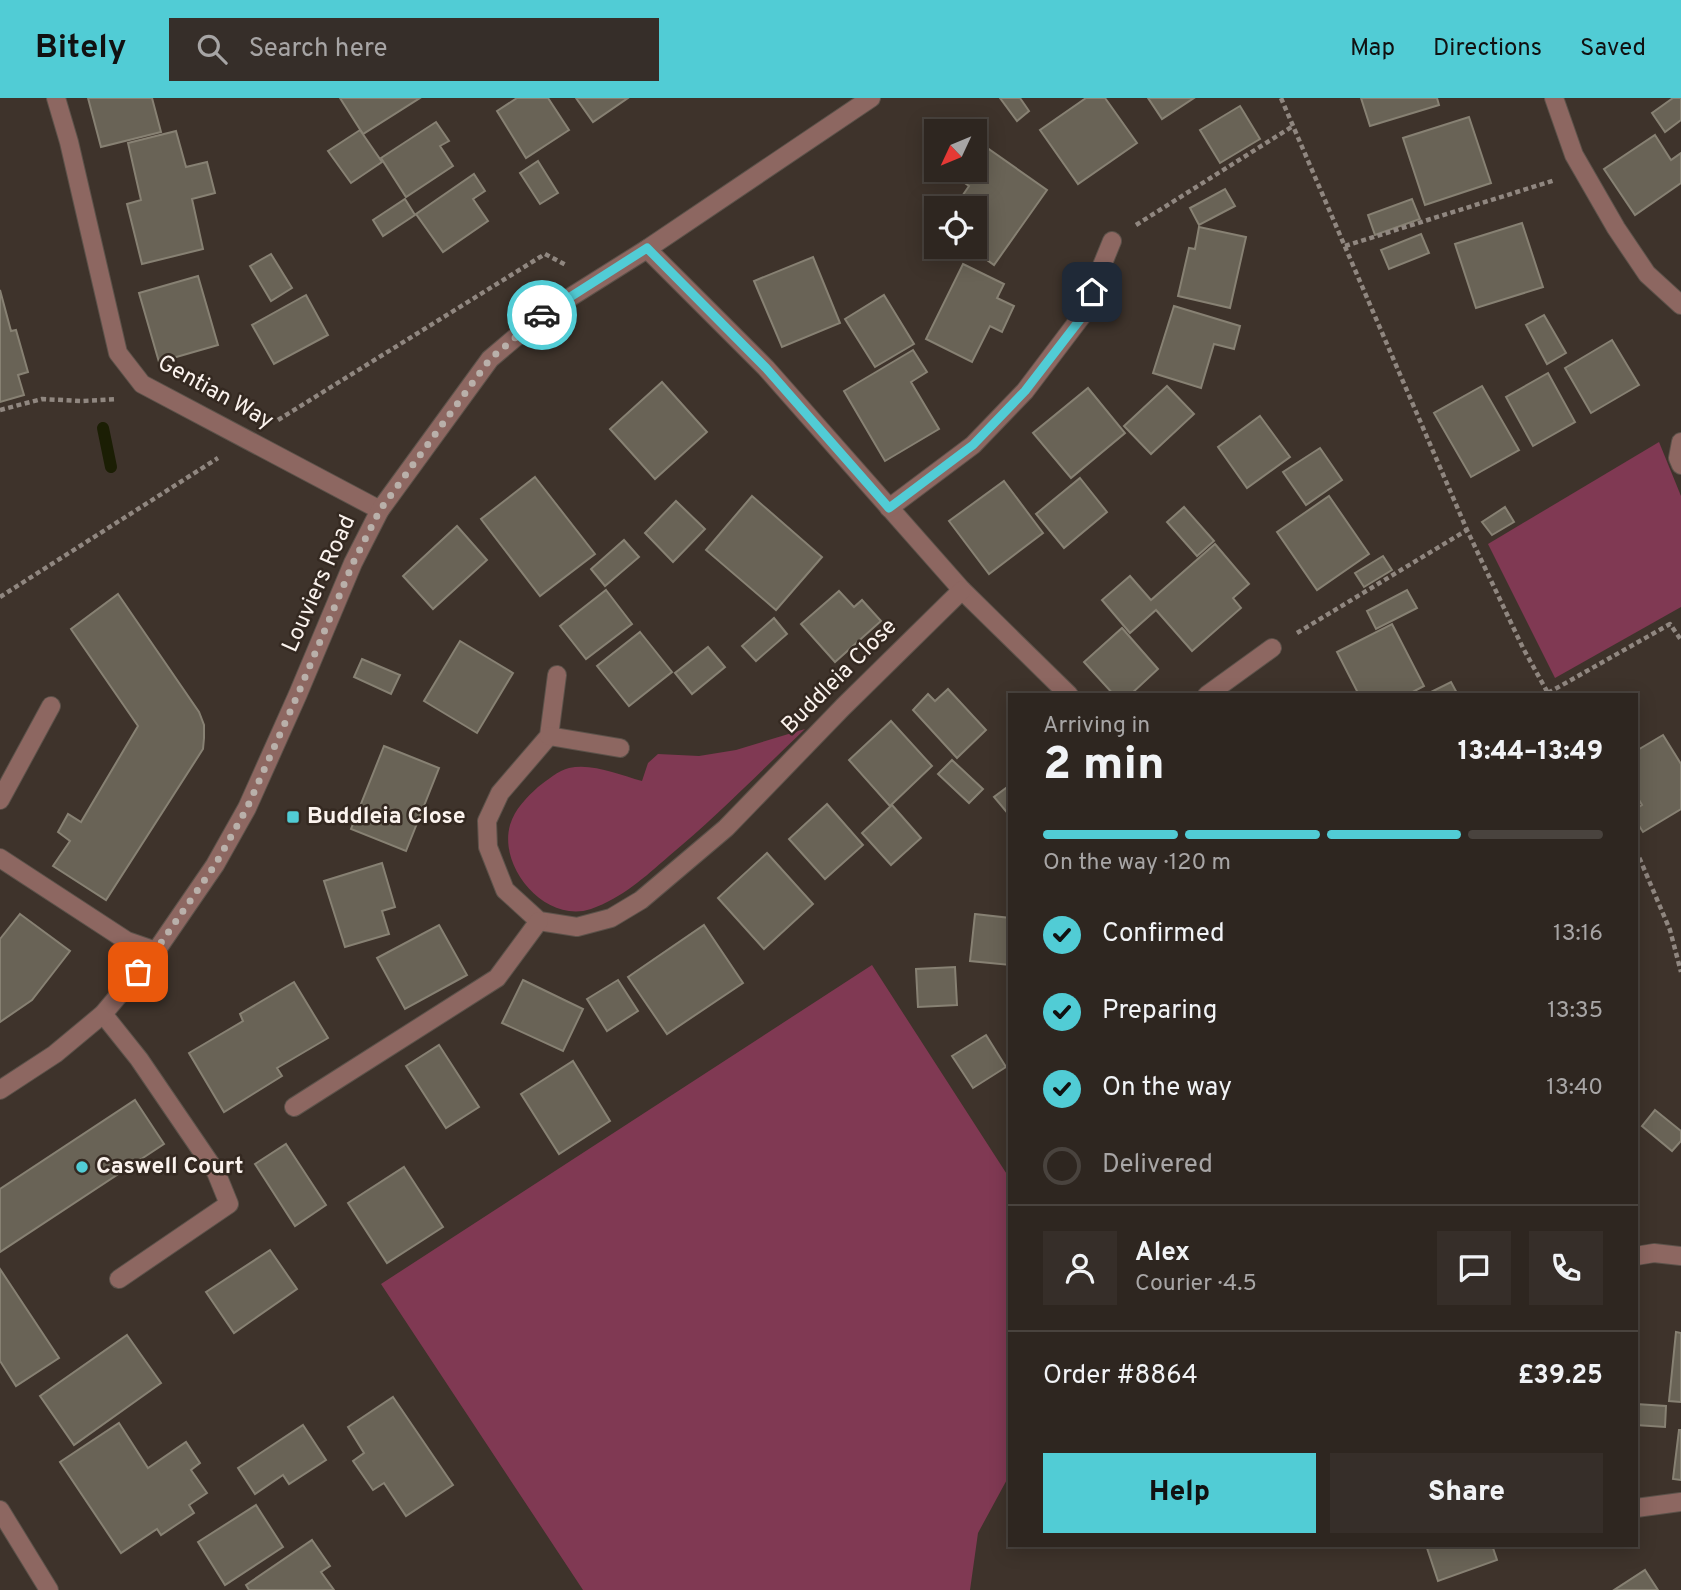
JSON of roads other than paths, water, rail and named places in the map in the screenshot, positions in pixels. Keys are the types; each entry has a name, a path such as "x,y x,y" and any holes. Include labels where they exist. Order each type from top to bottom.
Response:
{"street":[{"name":"Gentian Way","path":"56,98 69,142 118,354 142,384 380,510"},
{"name":"Louviers Road","path":"0,1090 55,1054 103,1014 156,950 215,865 247,808 353,563 380,510 490,359 542,315 871,98"},
{"path":"1554,98 1574,155 1616,228 1647,274 1681,305"},
{"path":"889,508 973,445 1025,391 1082,317 1112,240"},
{"path":"647,248 766,368 962,590 1067,693"},
{"path":"1681,442 1678,458 1681,466"},
{"name":"Buddleia Close","path":"539,921 577,927 611,918 641,900 726,828 843,707 962,590"},
{"path":"1210,693 1272,648"},
{"path":"294,1107 497,978 539,921 505,890 488,846 487,821 500,793 549,736 557,675"},
{"path":"0,800 51,706"},
{"path":"549,736 621,748"},
{"path":"0,858 127,941 156,950"},
{"path":"103,1014 139,1059 215,1172 229,1204 119,1279"},
{"path":"1638,1256 1654,1253 1681,1256"},
{"path":"1638,1508 1681,1502"},
{"path":"0,1510 49,1590"}],"waterway":[{"path":"103,428 111,467"}],"place":[{"name":"Buddleia Close","path":"293,817"},
{"name":"Caswell Court","path":"82,1167"}]}
